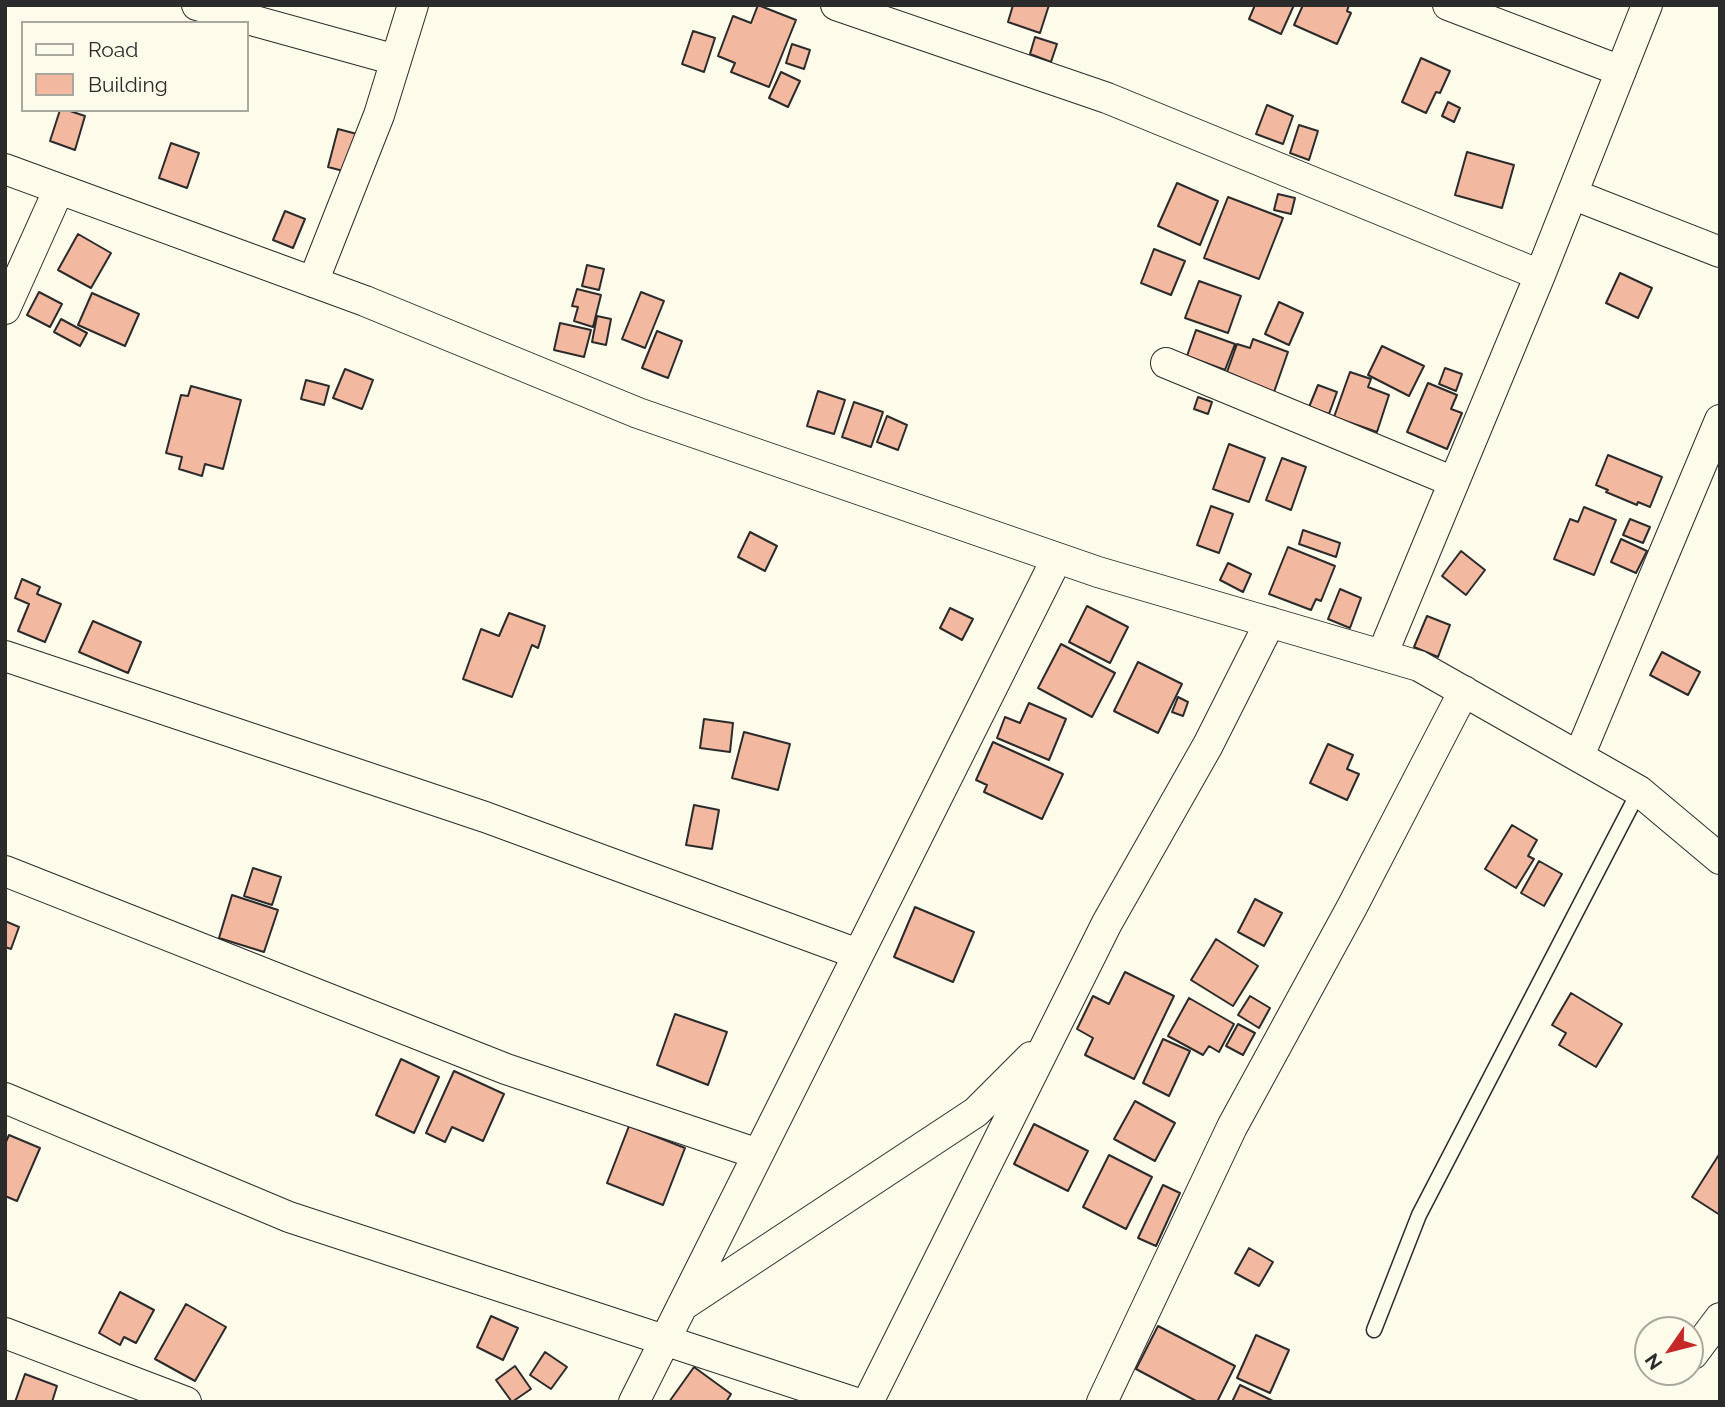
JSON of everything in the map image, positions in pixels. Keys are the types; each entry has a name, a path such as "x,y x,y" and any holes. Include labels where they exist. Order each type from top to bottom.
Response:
{"street":[{"path":"197,5 396,60"},
{"path":"313,282 379,115 413,5"},
{"path":"836,5 1107,98 1540,275"},
{"path":"1448,5 1621,71"},
{"path":"1382,655 1540,275 1647,5"},
{"path":"5,169 365,301 638,413 1098,572 1419,666 1639,791 1720,859"},
{"path":"5,309 59,189"},
{"path":"1572,194 1720,252"},
{"path":"1166,363 1454,482"},
{"path":"1579,756 1720,420"},
{"path":"634,1402 1057,558"},
{"path":"868,1402 1108,923 1208,745 1270,622"},
{"path":"5,656 485,817 858,954"},
{"path":"1102,1402 1233,1127 1352,907 1464,691"},
{"path":"5,871 506,1069 758,1154"},
{"path":"682,1306 975,1112 1023,1063 1045,1046"},
{"path":"5,1098 289,1217 853,1402"},
{"path":"1704,1339 1720,1318"},
{"path":"5,1334 186,1402"}],"lane":[{"path":"1374,1330 1419,1215 1639,791"}],"building":[{"path":"758,5 796,20 769,87 731,72 735,63 718,56 733,16 751,23"},
{"path":"1013,5 1049,5 1040,33 1008,22"},
{"path":"1255,5 1294,5 1281,34 1249,19"},
{"path":"1303,5 1349,5 1347,11 1351,13 1337,44 1294,25"},
{"path":"693,31 715,38 704,72 682,64"},
{"path":"1035,37 1057,44 1051,62 1030,54"},
{"path":"792,44 810,50 804,69 786,63"},
{"path":"1421,58 1450,71 1440,93 1436,92 1426,113 1402,102"},
{"path":"781,72 800,81 788,107 769,98"},
{"path":"1448,102 1460,108 1454,122 1442,116"},
{"path":"1267,105 1293,116 1283,144 1256,134"},
{"path":"59,112 73,112 85,116 75,150 50,141"},
{"path":"1299,125 1318,131 1309,160 1290,153"},
{"path":"338,129 357,134 347,172 328,167"},
{"path":"171,143 199,153 187,188 159,178"},
{"path":"1467,152 1514,165 1502,208 1455,195"},
{"path":"1177,183 1218,201 1200,245 1158,226"},
{"path":"1278,194 1295,198 1291,214 1274,210"},
{"path":"1228,197 1283,218 1259,279 1204,258"},
{"path":"285,211 305,219 293,248 273,240"},
{"path":"78,234 111,253 91,288 58,270"},
{"path":"1154,249 1185,261 1171,295 1141,283"},
{"path":"587,265 604,269 599,290 582,286"},
{"path":"1620,273 1652,288 1638,318 1606,303"},
{"path":"1199,281 1241,296 1228,333 1185,318"},
{"path":"577,289 601,295 593,327 574,321 578,307 572,306"},
{"path":"39,292 62,304 50,327 27,315"},
{"path":"641,292 664,301 645,348 622,339"},
{"path":"92,293 139,314 125,346 78,325"},
{"path":"1279,302 1303,313 1289,345 1265,334"},
{"path":"597,316 611,319 606,345 592,342"},
{"path":"61,319 87,333 80,346 54,332"},
{"path":"560,323 591,330 584,357 554,350"},
{"path":"1196,330 1235,344 1225,370 1187,356"},
{"path":"657,331 682,341 668,378 642,368"},
{"path":"1253,339 1288,352 1273,395 1241,384 1243,379 1227,372 1237,344 1250,348"},
{"path":"1382,346 1424,366 1409,396 1368,375"},
{"path":"1445,368 1462,374 1456,391 1439,384"},
{"path":"345,369 373,380 362,409 333,398"},
{"path":"1350,372 1371,379 1368,387 1389,395 1377,432 1334,417"},
{"path":"306,380 329,386 324,405 301,399"},
{"path":"1428,383 1457,395 1451,409 1462,413 1447,449 1407,432"},
{"path":"1318,385 1337,392 1329,414 1309,407"},
{"path":"191,386 241,400 223,469 205,464 202,476 179,469 182,457 166,453 181,395 188,396"},
{"path":"818,391 845,400 834,434 807,426"},
{"path":"1198,397 1212,402 1208,414 1194,409"},
{"path":"854,402 883,412 871,447 842,437"},
{"path":"887,416 907,425 898,450 877,442"},
{"path":"1229,444 1265,458 1249,502 1213,489"},
{"path":"1608,455 1662,477 1650,507 1638,502 1637,505 1596,485"},
{"path":"1282,458 1306,467 1291,510 1266,500"},
{"path":"1211,506 1233,514 1219,553 1197,545"},
{"path":"1584,507 1616,520 1594,575 1554,559 1570,519 1578,522"},
{"path":"1630,519 1650,527 1643,543 1623,535"},
{"path":"1303,530 1340,543 1336,557 1299,544"},
{"path":"750,532 777,546 765,571 738,557"},
{"path":"1621,539 1647,551 1636,573 1611,562"},
{"path":"1288,547 1335,566 1321,601 1316,599 1311,610 1269,594"},
{"path":"1461,551 1485,570 1466,595 1442,576"},
{"path":"1228,563 1251,574 1243,592 1220,580"},
{"path":"22,579 40,587 37,594 61,604 45,642 18,631 29,604 15,598"},
{"path":"1340,589 1361,598 1350,628 1328,619"},
{"path":"1087,606 1128,627 1110,663 1069,642"},
{"path":"950,608 973,619 962,640 940,628"},
{"path":"509,613 545,626 538,648 532,645 512,697 463,679 481,629 499,636"},
{"path":"1427,616 1450,625 1438,657 1414,647"},
{"path":"93,621 141,642 128,673 79,652"},
{"path":"1061,644 1115,673 1092,717 1038,688"},
{"path":"1662,652 1700,672 1688,695 1650,675"},
{"path":"1138,662 1182,684 1158,733 1114,711"},
{"path":"1178,697 1188,702 1183,716 1172,712"},
{"path":"1029,703 1066,719 1049,760 997,738 1005,717 1020,723"},
{"path":"704,719 733,723 730,752 700,748"},
{"path":"744,732 790,744 778,790 732,778"},
{"path":"993,742 1063,774 1042,819 984,792 987,785 976,780"},
{"path":"1328,744 1353,755 1347,769 1359,774 1347,800 1310,783"},
{"path":"694,805 719,810 712,849 686,845"},
{"path":"1512,825 1537,840 1528,856 1534,859 1516,888 1485,869"},
{"path":"1539,861 1562,874 1544,906 1521,893"},
{"path":"253,868 281,877 272,905 244,896"},
{"path":"232,895 278,910 264,952 219,938"},
{"path":"1255,899 1282,913 1264,946 1238,932"},
{"path":"915,907 974,932 953,982 894,957"},
{"path":"5,921 19,927 11,949 5,947"},
{"path":"1216,939 1258,966 1233,1006 1191,980"},
{"path":"1125,972 1174,996 1134,1079 1085,1055 1093,1038 1077,1029 1093,996 1109,1004"},
{"path":"1571,993 1622,1024 1596,1067 1559,1045 1566,1033 1552,1025"},
{"path":"1250,996 1270,1008 1259,1028 1238,1015"},
{"path":"1189,998 1234,1024 1219,1052 1209,1046 1203,1055 1168,1036"},
{"path":"675,1014 727,1032 708,1085 657,1065"},
{"path":"1238,1024 1255,1033 1243,1055 1226,1046"},
{"path":"1163,1039 1190,1051 1169,1096 1143,1083"},
{"path":"401,1059 439,1077 414,1133 376,1115"},
{"path":"454,1071 504,1094 483,1141 452,1127 445,1142 426,1133"},
{"path":"1135,1101 1175,1123 1155,1161 1114,1139"},
{"path":"1034,1124 1088,1151 1068,1191 1014,1164"},
{"path":"629,1126 685,1148 663,1205 607,1183"},
{"path":"9,1135 40,1148 17,1201 5,1196 5,1144"},
{"path":"1720,1153 1720,1215 1692,1197"},
{"path":"1109,1155 1152,1177 1126,1229 1083,1207"},
{"path":"1163,1185 1180,1193 1156,1246 1138,1238"},
{"path":"1249,1248 1273,1262 1259,1286 1235,1273"},
{"path":"120,1292 154,1310 136,1343 124,1337 120,1345 99,1333"},
{"path":"186,1304 226,1327 195,1381 155,1359"},
{"path":"491,1316 518,1328 503,1360 477,1347"},
{"path":"1158,1326 1235,1366 1217,1402 1198,1402 1136,1369"},
{"path":"1256,1335 1289,1350 1270,1393 1237,1378"},
{"path":"545,1352 567,1367 551,1389 530,1375"},
{"path":"515,1366 531,1389 512,1402 496,1380"},
{"path":"694,1367 731,1394 726,1402 669,1402"},
{"path":"25,1374 57,1386 52,1402 15,1402"},
{"path":"1240,1385 1275,1402 1232,1402"}]}
